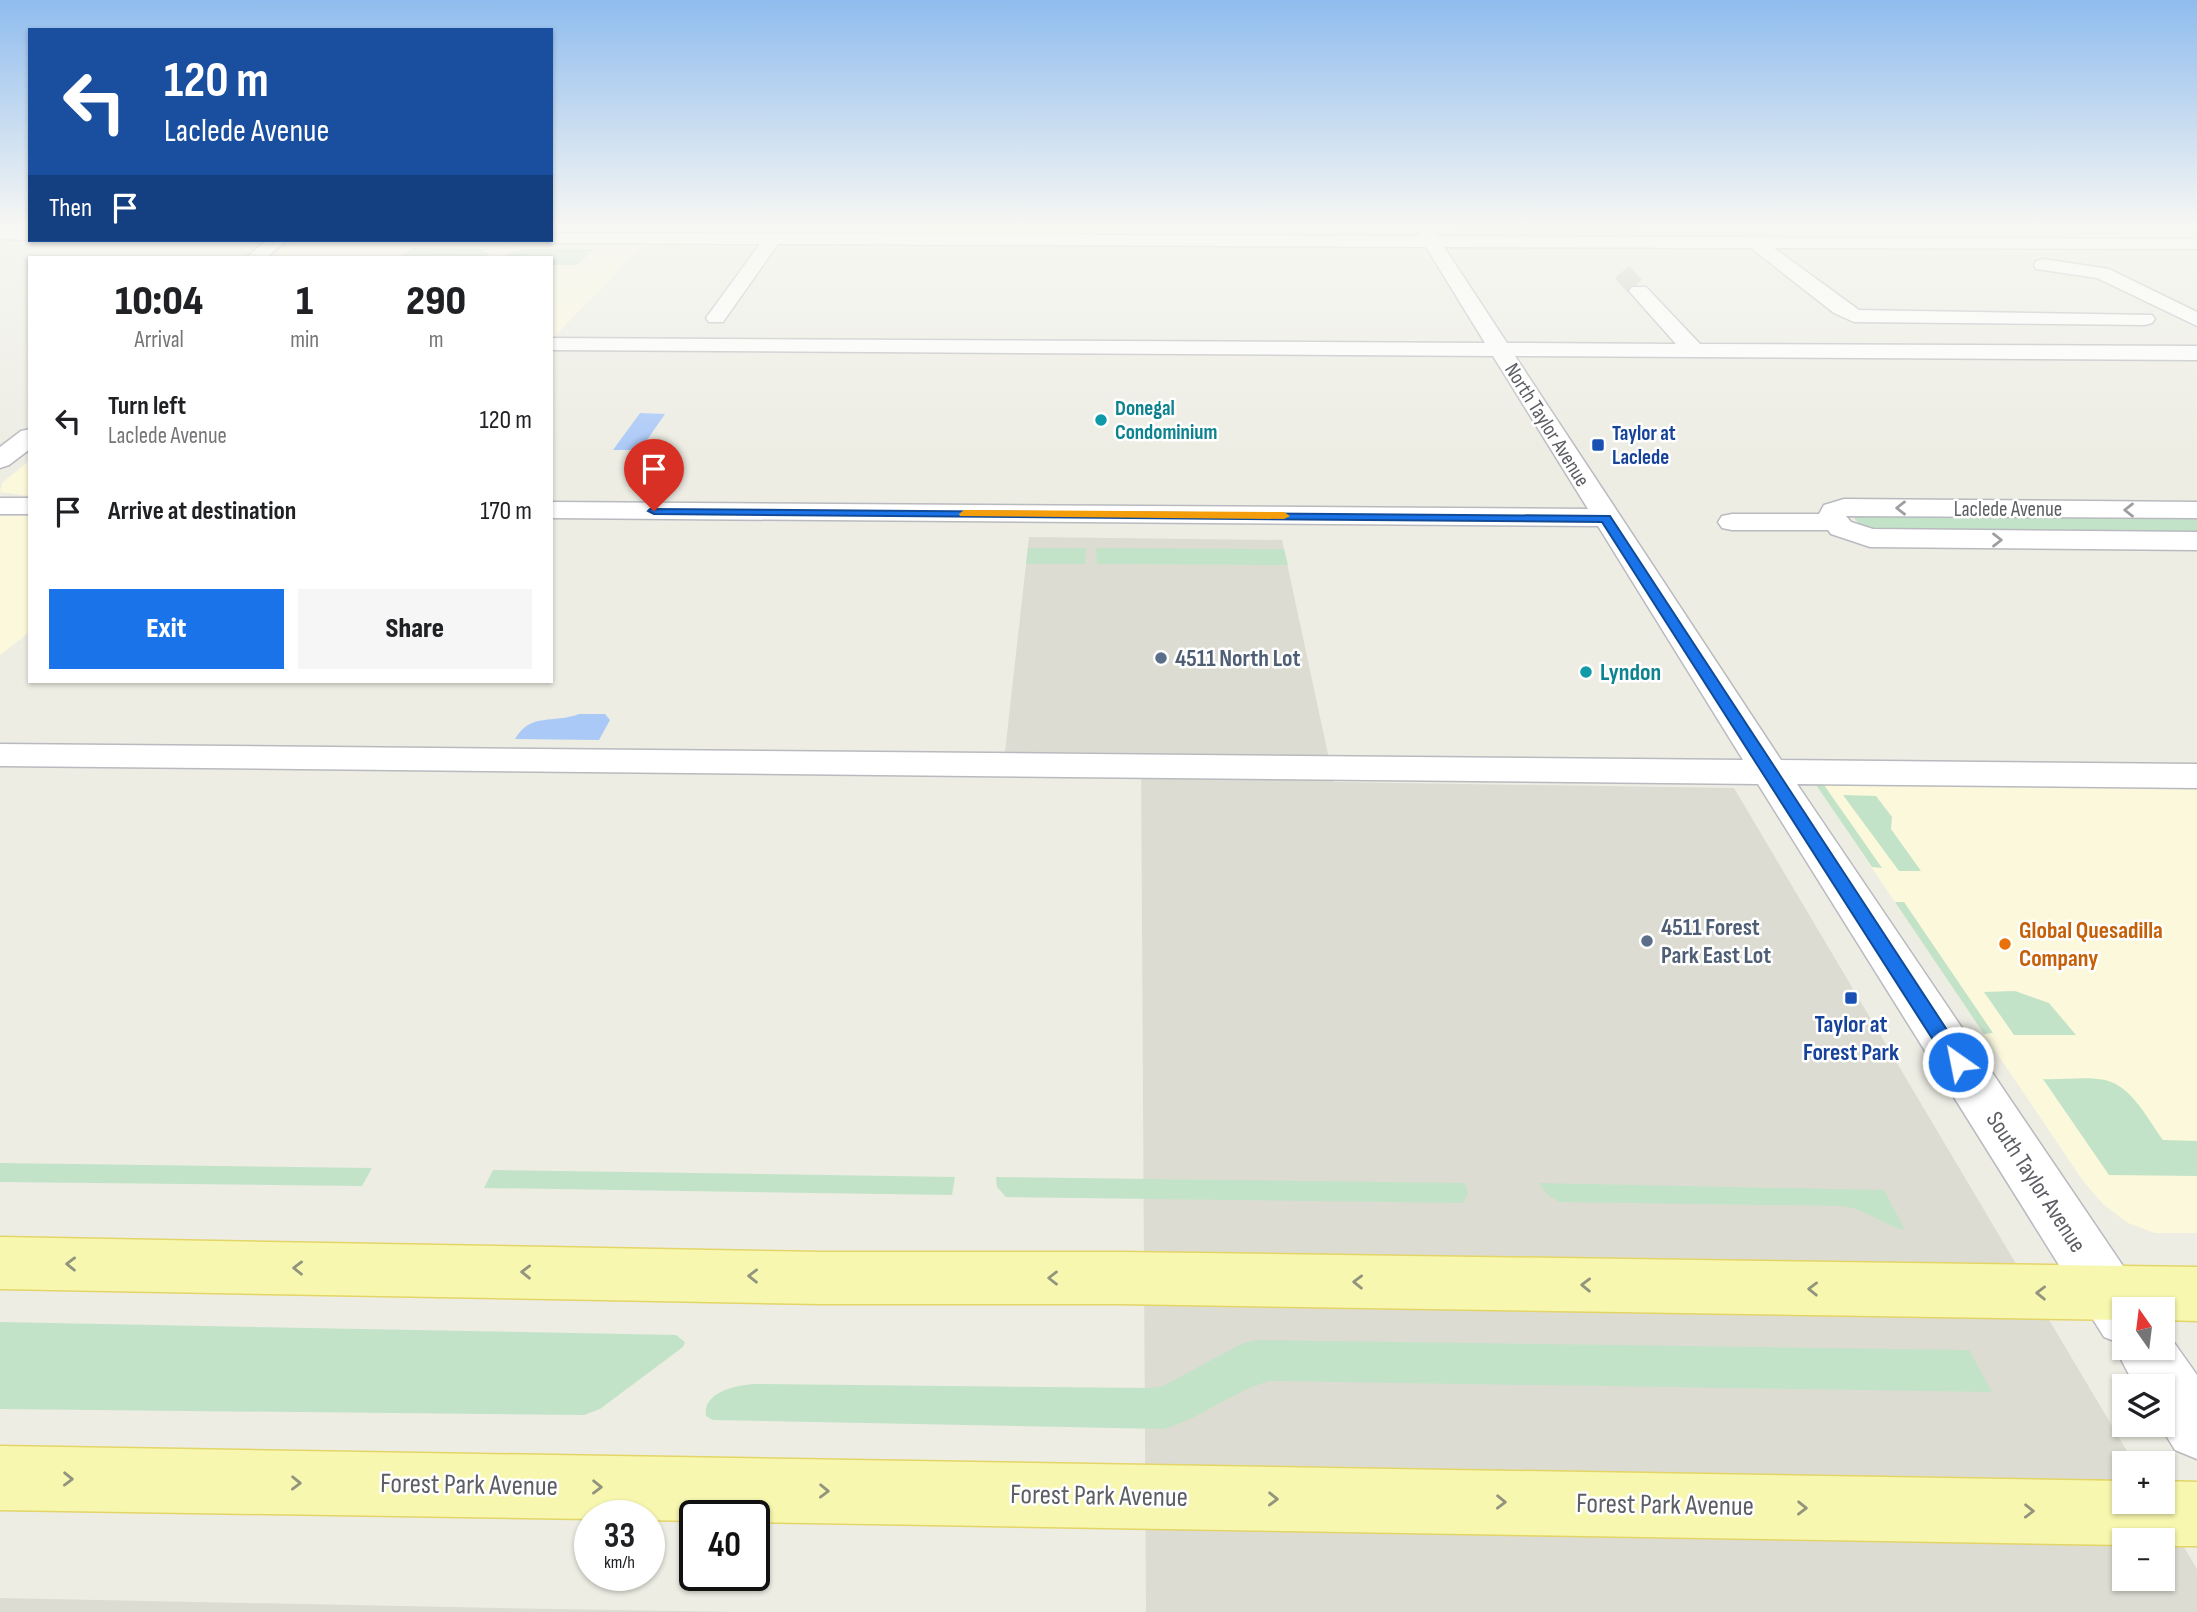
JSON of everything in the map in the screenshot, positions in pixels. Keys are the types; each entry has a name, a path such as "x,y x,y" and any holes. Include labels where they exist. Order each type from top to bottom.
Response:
{"main road":[{"path":"0,1263 793,1277 1121,1278 2112,1305"},
{"path":"2175,1297 2197,1294"},
{"name":"Forest Park Avenue","path":"0,1478 2197,1514"}],"street":[{"path":"716,318 730,299"},
{"name":"North Taylor Avenue","path":"1469,299 1606,518"},
{"path":"1647,299 1694,350"},
{"path":"1828,299 1854,316 1872,318 2145,319"},
{"path":"2155,299 2197,320"},
{"path":"553,344 2197,354"},
{"path":"0,460 28,438"},
{"path":"0,506 28,506"},
{"name":"Laclede Avenue","path":"2197,510 1844,507 1834,511 1831,516 1853,535 1870,538 2197,541"},
{"path":"553,510 1606,518"},
{"name":"South Taylor Avenue","path":"1606,518 2112,1297"},
{"name":"Laclede Avenue","path":"1732,522 1835,522"},
{"path":"0,755 2197,776"},
{"path":"2152,1360 2197,1428"}],"shaded area":[{"path":"553,299 590,299 553,338"},
{"path":"28,462 28,496 0,492 2,483"},
{"path":"0,516 28,516 28,634 0,655"},
{"path":"1029,537 1282,540 1334,782 1734,788 2112,1426 2112,1437 2119,1437 2127,1451 2112,1451 2112,1514 2164,1514 2173,1528 2112,1528 2112,1591 2175,1591 2175,1532 2197,1569 2197,1612 1146,1612 1141,753 1005,752"},
{"path":"1816,785 2197,789 2197,1233 2155,1233 2128,1223 2103,1204 2083,1181"},
{"path":"0,1598 499,1608 736,1612 0,1612"}],"green space":[{"path":"1859,515 2197,517 2197,533 1881,531 1862,527 1854,518"},
{"path":"1028,548 1086,548 1085,564 1026,564"},
{"path":"1096,548 1284,549 1288,565 1097,564"},
{"path":"1816,785 1824,785 1882,868 1872,867"},
{"path":"1843,795 1876,796 1892,817 1891,829 1921,871 1899,871"},
{"path":"1895,902 1904,902 1993,1033 1984,1034"},
{"path":"2015,991 2049,1003 2076,1035 2014,1035 1984,992"},
{"path":"2090,1078 2115,1083 2131,1096 2163,1140 2197,1141 2197,1176 2109,1175 2043,1079"},
{"path":"0,1163 372,1168 362,1186 0,1182"},
{"path":"493,1170 955,1177 952,1195 484,1188"},
{"path":"996,1177 1465,1183 1468,1193 1463,1203 1006,1197 997,1187"},
{"path":"1539,1183 1884,1190 1905,1230 1850,1207 1841,1206 1559,1202 1548,1195"},
{"path":"0,1322 676,1335 685,1342 683,1347 600,1409 584,1415 0,1409"},
{"path":"1255,1340 1969,1350 1992,1392 1270,1381 1163,1429 713,1420 706,1416 709,1401 722,1391 755,1384 1151,1388 1163,1386 1241,1344"}],"water":[{"path":"640,413 665,414 640,450 613,450"},
{"path":"579,714 605,714 610,720 599,740 515,739 528,725 535,722"}],"slow traffic":[{"path":"964,514 1284,516"}],"place":[{"name":"Donegal Condominium","path":"1101,420"},
{"name":"Taylor at Laclede","path":"1598,445"},
{"name":"4511 North Lot","path":"1161,658"},
{"name":"Lyndon","path":"1586,672"},
{"name":"4511 Forest Park East Lot","path":"1647,941"},
{"name":"Global Quesadilla Company","path":"2005,944"},
{"name":"Taylor at Forest Park","path":"1851,998"}],"route":[{"path":"654,511 1606,518 1958,1062"}]}
